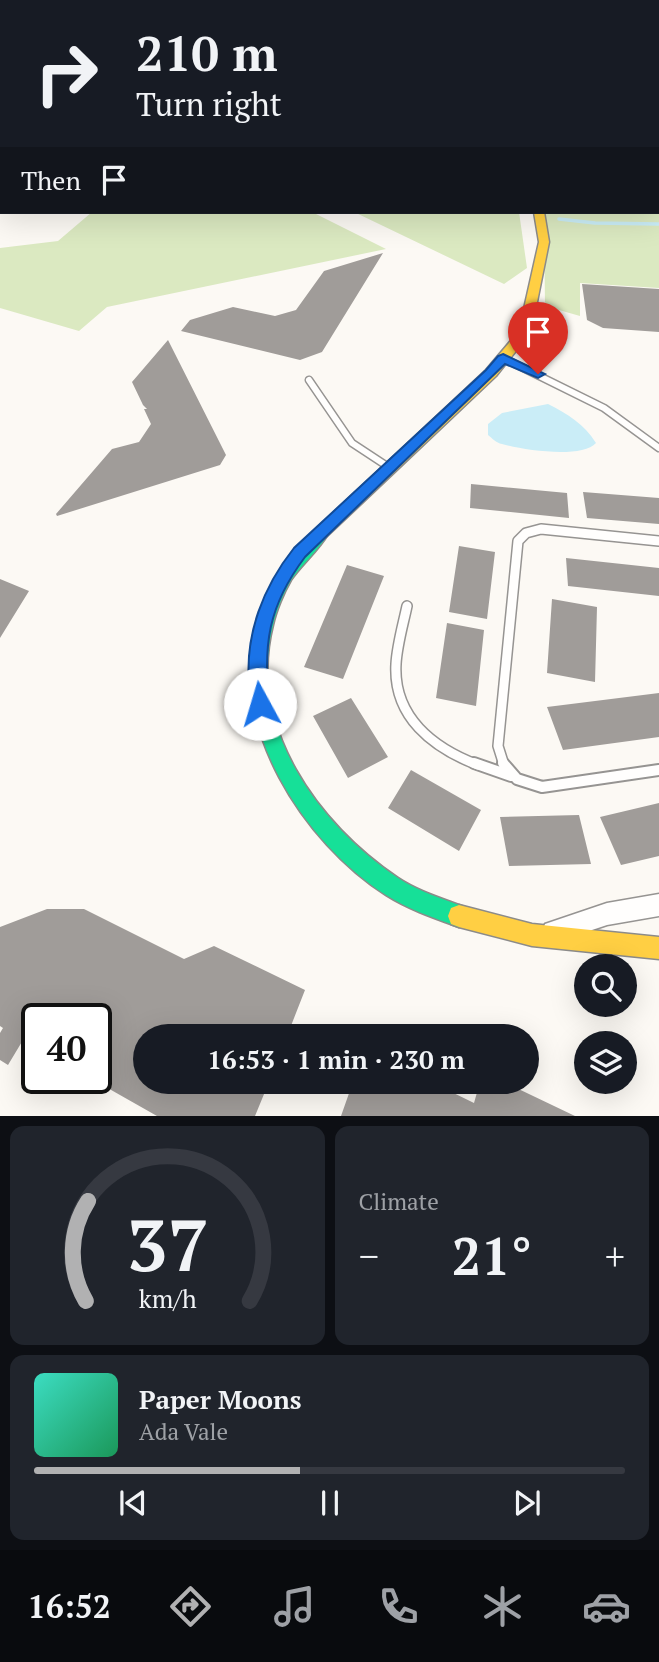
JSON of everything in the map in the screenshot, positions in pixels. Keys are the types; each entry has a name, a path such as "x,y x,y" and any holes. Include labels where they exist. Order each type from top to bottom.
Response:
{"street":[{"path":"539,214 544,242 525,332 491,373 299,552 274,592 264,614 256,664 262,718 285,774 303,801 332,836 377,876 409,896 444,911 538,937 659,948"},
{"path":"538,937 607,914 659,905"}],"lane":[{"path":"503,358 584,395 630,423 659,448"},
{"path":"309,380 352,443 390,468"},
{"path":"511,776 501,763 498,746 518,541 526,533 541,529 659,541"},
{"path":"407,606 396,675 409,721 418,732 464,761 511,776 525,784 542,787 659,771"}],"green space":[{"path":"90,214 316,214 386,249 107,307 79,331 0,308 0,248 58,241"},
{"path":"358,214 519,214 527,268 504,284"},
{"path":"544,214 659,214 659,288 580,283 580,316 545,306"}],"water":[{"path":"548,404 575,420 596,443 578,451 551,452 496,442 488,435 488,424 502,413"}],"building":[{"path":"383,253 322,352 300,360 181,331 190,320 233,307 275,316 296,310 324,271"},
{"path":"582,284 659,289 659,332 603,328 587,320"},
{"path":"168,340 226,455 220,465 57,516 112,449 139,442 151,424 144,409 147,409 132,382"},
{"path":"471,484 567,493 569,518 470,508"},
{"path":"583,492 659,498 659,524 587,518"},
{"path":"459,546 495,552 487,619 449,612"},
{"path":"566,558 659,568 659,596 568,586"},
{"path":"347,565 384,576 343,679 304,667"},
{"path":"0,579 29,591 0,638"},
{"path":"552,599 597,607 595,682 547,673"},
{"path":"447,623 484,630 476,706 436,698"},
{"path":"659,693 659,737 563,750 547,707"},
{"path":"351,698 388,757 348,778 313,716"},
{"path":"411,770 481,810 459,851 388,808"},
{"path":"659,803 659,856 621,865 600,817"},
{"path":"579,815 591,864 509,866 500,817"},
{"path":"47,909 84,909 184,959 214,946 305,990 292,1024 133,1024 133,1094 264,1094 255,1116 157,1116 112,1090 112,1003 21,1003 21,1043 8,1065 0,1060 0,1033 3,1028 0,1026 0,927"},
{"path":"349,1094 456,1094 474,1103 477,1094 529,1094 575,1116 341,1116"}],"waterway":[{"path":"559,219 595,223 659,224"}],"traffic: fast":[{"path":"320,534 284,578 264,625 259,674 266,723 285,770 313,814 349,853 399,891 459,916"}],"traffic: slow":[{"path":"320,534 491,373 525,332 544,242 539,214"},
{"path":"459,916 532,935 659,948"}],"route":[{"path":"260,704 256,664 258,638 264,614 285,571 299,552 491,373 503,358 538,374"}]}
